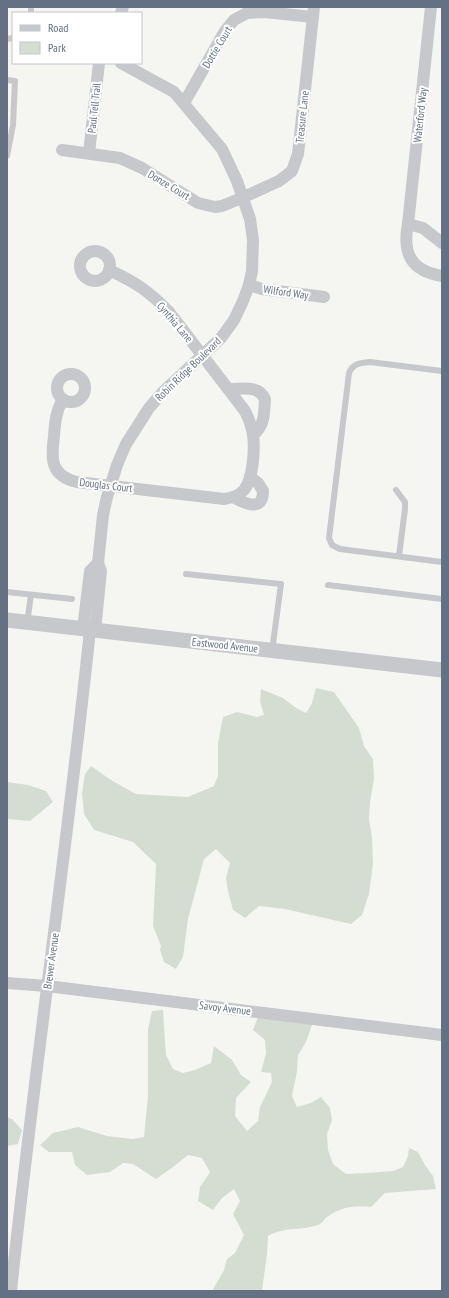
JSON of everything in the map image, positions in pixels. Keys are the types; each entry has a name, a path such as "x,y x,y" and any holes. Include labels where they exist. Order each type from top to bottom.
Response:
{"street":[{"name":"Waterford Way","path":"431,7 408,224 405,237 409,256 416,265 423,270 442,276"},
{"name":"Dottie Court","path":"184,103 225,31 234,20 247,13 313,12"},
{"name":"Treasure Lane","path":"244,198 279,181 292,171 298,154 313,12"},
{"name":"Paul Tell Trail","path":"89,153 99,64"},
{"path":"123,64 174,92 184,103 222,149 244,198"},
{"name":"Donze Court","path":"62,150 120,158 142,168 203,205 222,206 244,198"},
{"name":"Robin Ridge Boulevard","path":"89,630 90,570 98,563 103,515 110,486 126,444 145,414 163,392 221,338 234,320 249,285 252,270 253,240 250,219 244,198"},
{"path":"408,224 423,228 442,243"},
{"name":"Cynthia Lane","path":"109,270 132,281 157,299 169,312 246,411 253,435 253,454 250,477 244,490 233,497"},
{"name":"Wilford Way","path":"249,285 262,289 324,297"},
{"path":"229,389 253,389 258,390 264,396 263,422 261,427 253,435"},
{"name":"Douglas Court","path":"63,399 57,411 52,455 54,466 60,475 71,481 110,486 224,499 233,497"},
{"path":"233,497 249,505 256,505 259,503 262,499 263,491 258,483 250,477"},
{"name":"Eastwood Avenue","path":"7,620 442,670"},
{"name":"Brewer Avenue","path":"11,1291 47,986 76,762 89,630"},
{"name":"Savoy Avenue","path":"7,982 442,1034"}],"lane":[{"path":"7,80 15,81 10,100 13,125 7,156"},
{"path":"442,371 370,362 359,363 351,368 349,373 330,538 332,545 340,549 442,562"},
{"path":"396,490 404,502 405,509 400,556"},
{"path":"186,574 281,584 272,651"},
{"path":"328,586 442,599"},
{"path":"7,592 72,599"},
{"path":"27,623 31,594"}],"green space":[{"path":"316,688 334,692 359,728 364,746 373,759 374,779 369,819 372,837 373,864 369,894 362,915 351,924 285,909 259,906 245,918 233,910 226,878 230,863 216,849 204,859 188,919 183,957 176,969 164,962 160,950 161,946 153,926 156,864 133,842 94,830 84,814 82,793 85,774 91,766 111,780 136,794 188,797 214,786 218,776 218,743 223,717 237,712 257,717 264,715 260,701 261,689 283,698 296,708 306,713 312,703"},
{"path":"7,782 28,785 46,791 53,802 30,821 7,819"},
{"path":"163,1010 166,1055 173,1069 183,1073 195,1070 211,1063 214,1046 232,1060 241,1075 251,1082 236,1098 235,1116 247,1131 258,1121 260,1107 272,1082 271,1073 261,1072 266,1053 265,1040 253,1030 258,1017 313,1022 306,1042 298,1055 297,1072 292,1096 297,1107 311,1103 321,1097 330,1108 332,1120 327,1134 328,1150 333,1164 346,1174 393,1171 403,1167 408,1156 409,1148 418,1152 433,1176 436,1189 385,1193 371,1207 353,1207 343,1209 327,1217 321,1224 312,1227 281,1231 268,1236 262,1291 212,1291 224,1270 227,1259 235,1253 244,1235 233,1214 240,1201 234,1189 222,1198 213,1210 198,1201 200,1187 210,1172 202,1158 188,1155 156,1179 133,1164 123,1163 110,1172 87,1175 75,1165 72,1152 49,1152 40,1145 53,1133 78,1127 107,1136 133,1139 144,1137 148,1096 148,1029 152,1011"},
{"path":"7,1117 12,1119 22,1130 18,1144 7,1146"}]}
